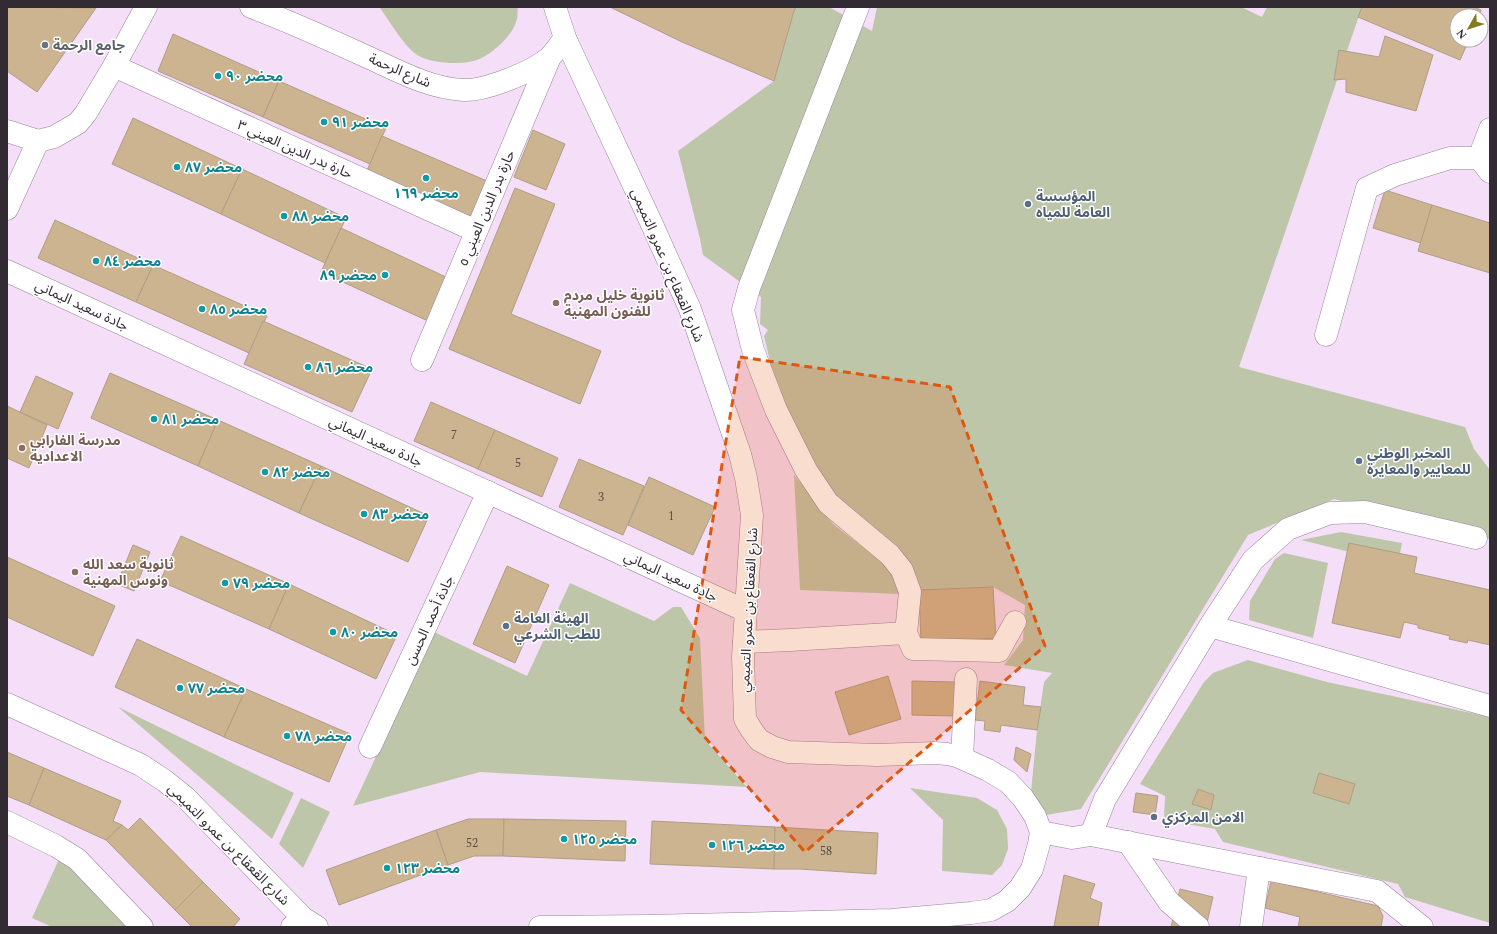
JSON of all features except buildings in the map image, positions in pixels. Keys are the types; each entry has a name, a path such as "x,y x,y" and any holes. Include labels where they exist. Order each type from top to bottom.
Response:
{"main road":[{"path":"7,131 38,140 54,137 78,123 94,101 146,7"},
{"name":"شارع الرحمة","path":"251,7 292,22 416,79 439,86 464,90 486,87 529,71 550,57 565,38"},
{"name":"شارع القعقاع بن عمرو التميمي","path":"555,7 565,38 690,309 740,454 746,478 752,515 744,642 745,719 750,729 759,740 772,747 788,752 877,755 935,753 957,756 988,770 1008,782 1023,798 1035,816 1041,832"},
{"path":"858,7 749,288 743,310 753,350 776,410 806,470 828,503 890,555 902,570 910,592 906,633 913,649 999,651 1015,622"},
{"name":"حارة بدر الدين العيني ٥","path":"422,360 550,57"},
{"name":"حارة بدر الدين العيني ٣","path":"114,66 476,231"},
{"path":"1326,336 1367,188 1395,175 1450,158 1484,165 1490,129"},
{"path":"7,209 38,140"},
{"name":"جادة سعيد اليماني","path":"7,271 746,611"},
{"name":"جادة أحمد الحسن","path":"370,747 488,492"},
{"path":"1091,835 1105,799 1210,626 1253,560 1288,529 1330,513 1365,512 1476,538"},
{"path":"1210,626 1490,706"},
{"path":"744,642 906,633"},
{"path":"962,758 966,679"},
{"name":"شارع القعقاع بن عمرو التميمي","path":"7,704 141,765 165,781 185,798 304,924"},
{"path":"7,822 56,846 77,859 142,927"},
{"path":"540,927 892,920 971,914 991,910 1007,901 1024,882 1032,869 1037,856 1041,832 1072,838 1091,835 1377,891 1422,927"},
{"path":"1128,842 1169,902 1198,927"},
{"path":"1251,927 1258,868"}],"highlighted area":[{"path":"740,357 950,387 1045,646 805,852 681,710"}],"green space":[{"path":"378,7 518,7 515,25 507,38 495,49 477,60 449,63 426,59 413,52"},
{"path":"796,7 829,7 872,31 877,7 1241,7 1262,17 1267,7 1362,7 1239,367 1465,427 1474,449 1490,470 1490,539 1334,499 1248,535 1081,809 1046,815 1031,792 1037,730 1044,682 1052,673 1004,665 1023,640 1025,605 993,587 919,590 834,499 793,425 772,370 764,336 768,330 760,324 761,297 703,255 678,151 774,81"},
{"path":"794,475 833,524 877,558 895,575 900,594 800,590"},
{"path":"1341,532 1402,543 1398,564 1301,540"},
{"path":"1284,553 1328,563 1313,638 1249,620 1250,601 1275,559"},
{"path":"570,583 654,621 673,607 681,607 700,638 705,740 747,787 480,772 353,806 434,632 527,676"},
{"path":"1248,660 1327,682 1490,717 1490,923 1405,897 1398,884 1223,842 1215,829 1164,820 1165,796 1140,784 1204,682 1213,673"},
{"path":"118,707 294,793 272,839"},
{"path":"910,788 977,798 997,810 1007,829 1008,849 1002,865 992,875 942,871 943,820"},
{"path":"301,798 330,812 303,868 279,844"},
{"path":"60,857 127,927 52,927 32,918"}],"place":[{"name":"جامع الرحمة","path":"45,45"},
{"name":"محضر ٩٠","path":"218,76"},
{"name":"محضر ٩١","path":"324,122"},
{"name":"محضر ٨٧","path":"177,167"},
{"name":"محضر ١٦٩","path":"426,178"},
{"name":"المؤسسة العامة للمياه","path":"1028,204"},
{"name":"محضر ٨٨","path":"284,216"},
{"name":"محضر ٨٤","path":"96,261"},
{"name":"محضر ٨٩","path":"385,275"},
{"name":"ثانوية خليل مردم للفنون المهنية","path":"556,303"},
{"name":"محضر ٨٥","path":"202,309"},
{"name":"محضر ٨٦","path":"308,367"},
{"name":"محضر ٨١","path":"154,419"},
{"name":"مدرسة الفارابي الاعدادية","path":"22,448"},
{"name":"المخبر الوطني للمعايير والمعايرة","path":"1359,461"},
{"name":"محضر ٨٢","path":"265,472"},
{"name":"محضر ٨٣","path":"364,514"},
{"name":"ثانوية سعد الله ونوس المهنية","path":"75,572"},
{"name":"محضر ٧٩","path":"225,583"},
{"name":"الهيئة العامة للطب الشرعي","path":"506,626"},
{"name":"محضر ٨٠","path":"333,632"},
{"name":"محضر ٧٧","path":"180,688"},
{"name":"محضر ٧٨","path":"287,736"},
{"name":"الامن المركزي","path":"1154,817"},
{"name":"محضر ١٢٥","path":"564,839"},
{"name":"محضر ١٢٦","path":"712,845"},
{"name":"محضر ١٢٣","path":"387,868"}]}
